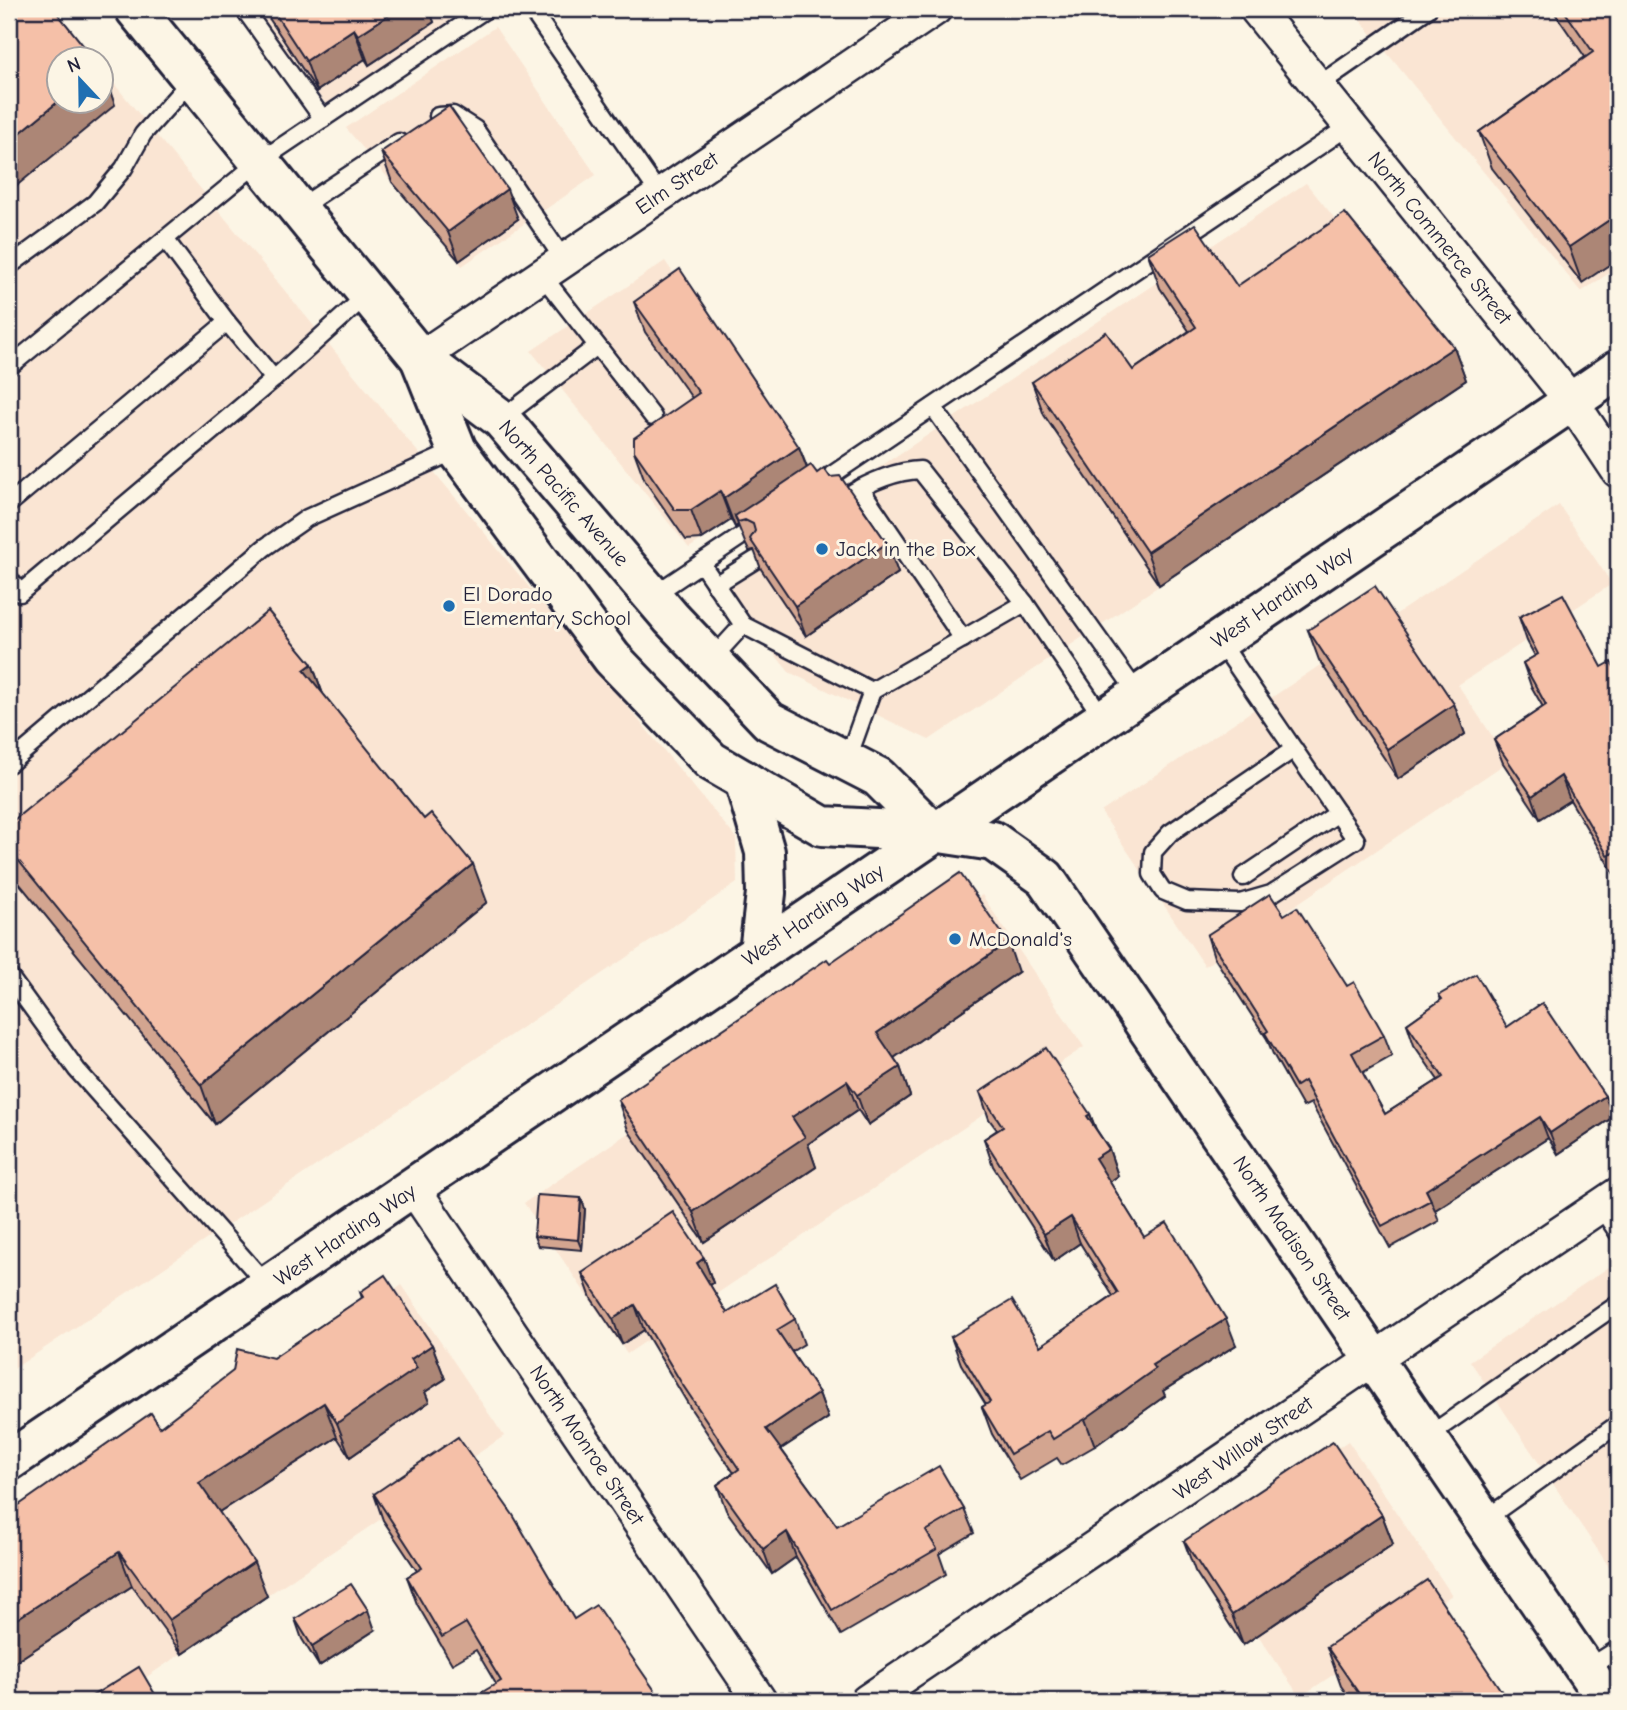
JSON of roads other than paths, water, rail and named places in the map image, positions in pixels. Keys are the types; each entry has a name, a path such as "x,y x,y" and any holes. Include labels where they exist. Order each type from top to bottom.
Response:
{"street":[{"name":"North Pacific Avenue","path":"135,9 419,358 501,419 653,596 769,721 878,777 933,832"},
{"name":"Elm Street","path":"419,358 935,9"},
{"name":"North Commerce Street","path":"1256,9 1572,402 1618,471"},
{"name":"North Pacific Avenue","path":"419,358 457,450 612,657 711,761 822,826 933,832"},
{"name":"West Harding Way","path":"9,1461 414,1189 933,832 1618,370"},
{"path":"744,780 765,852 766,893 759,952"},
{"name":"North Madison Street","path":"933,832 993,841 1045,878 1607,1701"},
{"name":"North Monroe Street","path":"414,1189 760,1701"},
{"name":"West Willow Street","path":"867,1701 1609,1200"}],"lane":[{"path":"244,9 323,119"},
{"path":"9,368 260,160 486,9"},
{"path":"531,9 660,195"},
{"path":"1317,86 1429,9"},
{"path":"9,266 95,203 124,168 143,134 193,78"},
{"path":"299,208 441,115 453,115 475,128 597,346 653,416"},
{"path":"794,501 1349,126"},
{"path":"165,239 274,379"},
{"path":"9,578 14,594 274,379 368,294"},
{"path":"9,504 227,322"},
{"path":"501,419 597,346"},
{"path":"933,407 1138,694"},
{"path":"9,764 264,548 307,518 457,450"},
{"path":"845,497 860,488 904,471 920,470 1025,603 1103,718"},
{"path":"860,488 963,639"},
{"path":"653,596 771,516"},
{"path":"715,584 755,560"},
{"path":"701,563 743,625 872,691"},
{"path":"848,761 872,691 1025,603"},
{"path":"711,660 743,625"},
{"path":"1219,640 1294,749 1338,813 1356,840 1271,894 1240,903 1187,901 1163,891 1152,874 1153,852 1170,833 1294,749"},
{"path":"1243,877 1338,813"},
{"path":"9,976 77,1070 268,1287"},
{"path":"1609,1200 1618,1233"},
{"path":"1428,1436 1618,1304"},
{"path":"1484,1520 1618,1424"},
{"path":"1585,1670 1618,1649"}],"place":[{"name":"Jack in the Box","path":"822,549"},
{"name":"El Dorado Elementary School","path":"449,606"},
{"name":"McDonald's","path":"955,939"}]}
